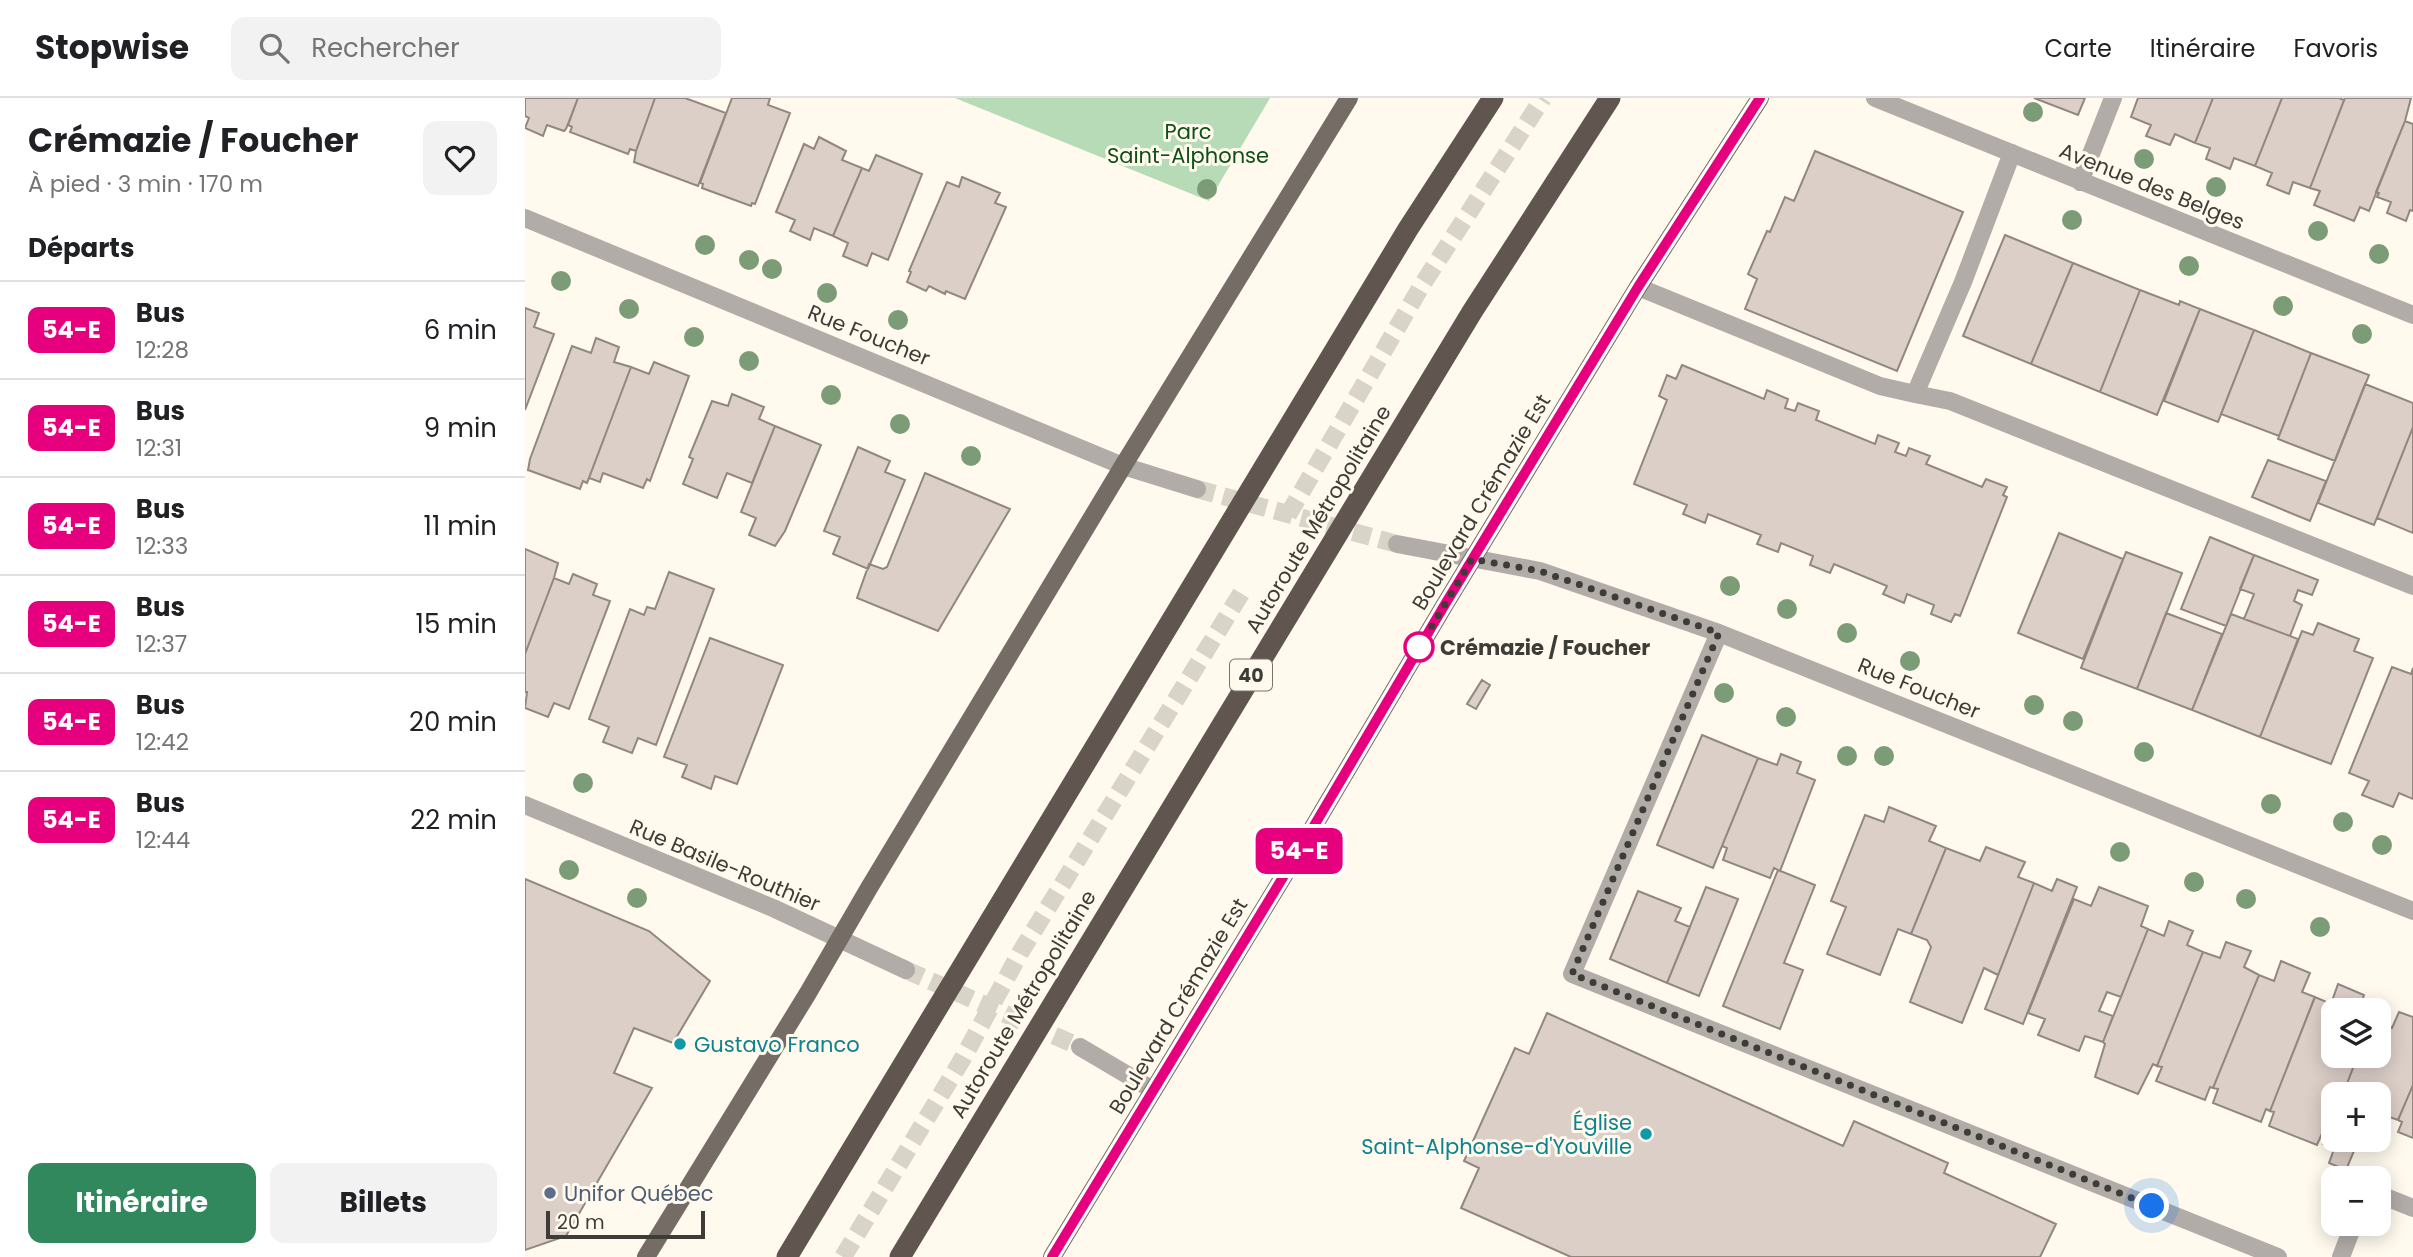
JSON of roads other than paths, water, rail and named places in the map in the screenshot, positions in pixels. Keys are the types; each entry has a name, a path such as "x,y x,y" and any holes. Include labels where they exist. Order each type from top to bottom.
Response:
{"highway":[{"path":"787,1257 1395,252 1493,98"},
{"name":"Autoroute Métropolitaine","path":"899,1257 1465,323 1610,98"}],"main road":[{"path":"646,1257 1123,466 1349,98"},
{"name":"Boulevard Crémazie Est","path":"1052,1257 1638,287 1760,98"}],"street":[{"name":"Avenue des Belges","path":"1875,98 2413,315"},
{"path":"2080,181 2113,98"},
{"path":"1915,394 1963,282 2012,153"},
{"name":"Rue Foucher","path":"525,218 1123,466 1197,489"},
{"path":"1638,287 1880,386 1962,405 2413,586"},
{"name":"Rue Foucher","path":"1397,544 1540,571 1719,633 2413,911"},
{"path":"1719,633 1572,974 2278,1257"},
{"name":"Rue Basile-Routhier","path":"525,805 773,908 907,970"},
{"path":"1080,1047 1153,1090"},
{"path":"2391,1199 2413,1208"},
{"path":"2341,1257 2349,1236"}],"tunnel":[{"path":"1288,515 1422,285 1543,98"},
{"path":"1197,489 1397,544"},
{"path":"843,1257 963,1058 1020,953 1242,592"},
{"path":"906,970 1080,1047"}],"place":[{"name":"Crémazie / Foucher","path":"1419,647"},
{"name":"Gustavo Franco","path":"680,1044"},
{"name":"Église Saint-Alphonse-d'Youville","path":"1646,1134"},
{"name":"Unifor Québec","path":"550,1193"}],"park label":[{"name":"Parc Saint-Alphonse","path":"1188,143"}]}
